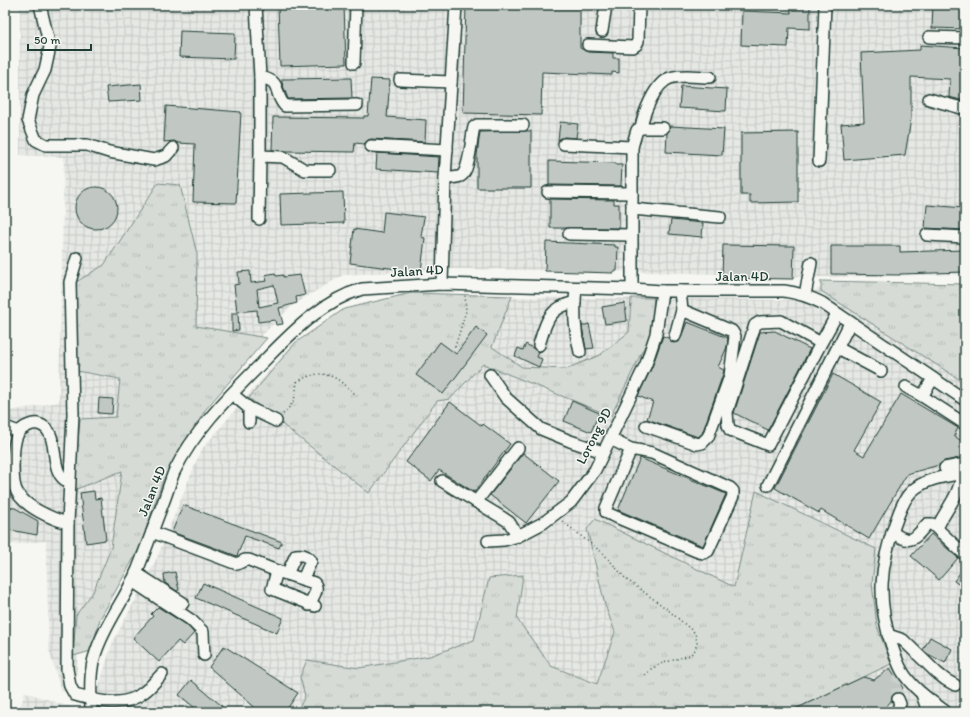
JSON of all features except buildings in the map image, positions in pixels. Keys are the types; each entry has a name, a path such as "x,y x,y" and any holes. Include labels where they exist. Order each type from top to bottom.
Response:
{"street":[{"path":"40,5 50,47 45,70 33,95 28,120 36,140 46,145 87,145 108,152 154,160 166,156 172,148"},
{"path":"256,5 260,78 259,219"},
{"path":"354,63 356,5"},
{"path":"442,284 445,178 456,5"},
{"path":"602,31 606,5"},
{"path":"588,45 633,47 636,45 638,41 639,5"},
{"path":"819,161 825,5"},
{"path":"929,37 965,38"},
{"path":"641,128 645,110 657,90 666,80 679,76 710,77"},
{"path":"260,78 270,79 273,82 281,101 285,106 357,104"},
{"path":"400,80 451,82"},
{"path":"929,99 965,109"},
{"path":"445,178 459,177 464,174 468,164 474,127 477,125 523,125"},
{"path":"632,289 632,147 636,130 641,128 664,128"},
{"path":"564,144 632,147"},
{"path":"371,146 447,150"},
{"path":"260,156 283,157 305,170 330,170"},
{"path":"548,192 632,193"},
{"path":"632,209 720,217"},
{"path":"569,234 632,235"},
{"path":"927,235 965,237"},
{"path":"77,258 70,282 73,414 68,523 67,669 70,686 75,695 106,703 113,703 132,700 144,693 162,674"},
{"path":"805,295 810,263"},
{"name":"Jalan 4D","path":"91,712 94,656 100,641 134,577 175,472 202,429 232,394 294,331 321,310 351,293 362,289 442,284 662,291 784,291 805,295 822,303 965,400"},
{"path":"576,288 575,333 580,352"},
{"name":"Lorong 9D","path":"488,541 504,540 518,536 543,523 571,502 595,470 646,364 656,334 662,291"},
{"path":"675,336 682,310 680,291"},
{"path":"539,345 547,319 560,306 575,302"},
{"path":"646,426 697,444 702,443 708,437 730,376 735,336 732,331 682,310"},
{"path":"821,343 781,321 760,322 755,325 727,412 730,430 768,445 837,314"},
{"path":"768,484 850,323"},
{"path":"838,348 881,371"},
{"path":"490,375 506,398 541,429 603,452"},
{"path":"922,396 933,379"},
{"path":"906,388 922,396 965,424"},
{"path":"232,394 249,408 276,421"},
{"path":"249,408 249,422"},
{"path":"68,523 58,521 39,511 27,503 17,492 12,470 16,438 19,432 29,425 34,424 40,424 44,427 50,435 54,445 59,473 62,478 69,482"},
{"path":"5,427 19,432"},
{"path":"610,439 631,449 652,453 730,488 733,491 733,496 706,553 696,551 606,512 606,508 631,449"},
{"path":"476,502 518,448"},
{"path":"945,468 964,470"},
{"path":"937,528 957,494 964,470"},
{"path":"946,712 922,694 901,675 888,635 882,607 881,580 892,532 901,507 911,492 923,484 964,470"},
{"path":"442,481 509,522 518,536"},
{"path":"892,532 900,538 908,541 914,539 928,524 932,524 964,554"},
{"path":"152,532 237,564 245,560 249,560 276,571 314,583 317,590 312,606 272,590 276,571"},
{"path":"288,574 296,555 301,554 308,557 311,561 303,579"},
{"path":"134,577 183,603"},
{"path":"134,577 191,620 203,632 204,655"},
{"path":"888,635 903,640 937,673 955,685"},
{"path":"922,694 928,712"},
{"path":"897,712 900,704 898,699"}],"path":[{"path":"455,347 466,311 465,285"},
{"path":"276,421 292,405 295,398 297,382 319,373 337,379 357,396"},
{"path":"554,515 604,554 626,579 668,609 695,633 697,643 695,650 690,655 660,664 651,669 644,676"}],"shaded area":[{"path":"20,5 965,5 965,274 819,277 615,271 452,269 343,275 294,304 204,392 78,653 75,692 61,691 49,650 46,541 5,545 5,412 59,402 64,157 20,155"},
{"path":"830,285 965,285 965,712 91,712 112,644 156,560 201,450 288,349 354,314 421,296 788,300"},
{"path":"25,692 86,712 19,712"}],"green space":[{"path":"158,183 180,185 197,254 196,326 267,338 206,409 163,480 140,547 100,619 91,651 73,656 76,615 93,592 111,548 122,471 74,490 80,419 116,417 120,379 77,371 76,282 104,265"},
{"path":"821,281 965,284 965,383 821,291"},
{"path":"411,293 512,296 492,347 522,367 566,369 600,355 629,332 631,298 654,298 652,331 611,416 483,364 450,399 437,401 369,493 249,398 295,343 344,309"},
{"path":"756,491 876,549 872,583 877,626 891,664 789,712 297,712 305,696 300,677 307,660 359,668 430,656 474,640 489,578 523,575 517,619 551,666 597,684 615,632 605,605 587,529 595,519 734,587"}],"tunnel":[{"path":"898,699 896,683 899,677"}]}
